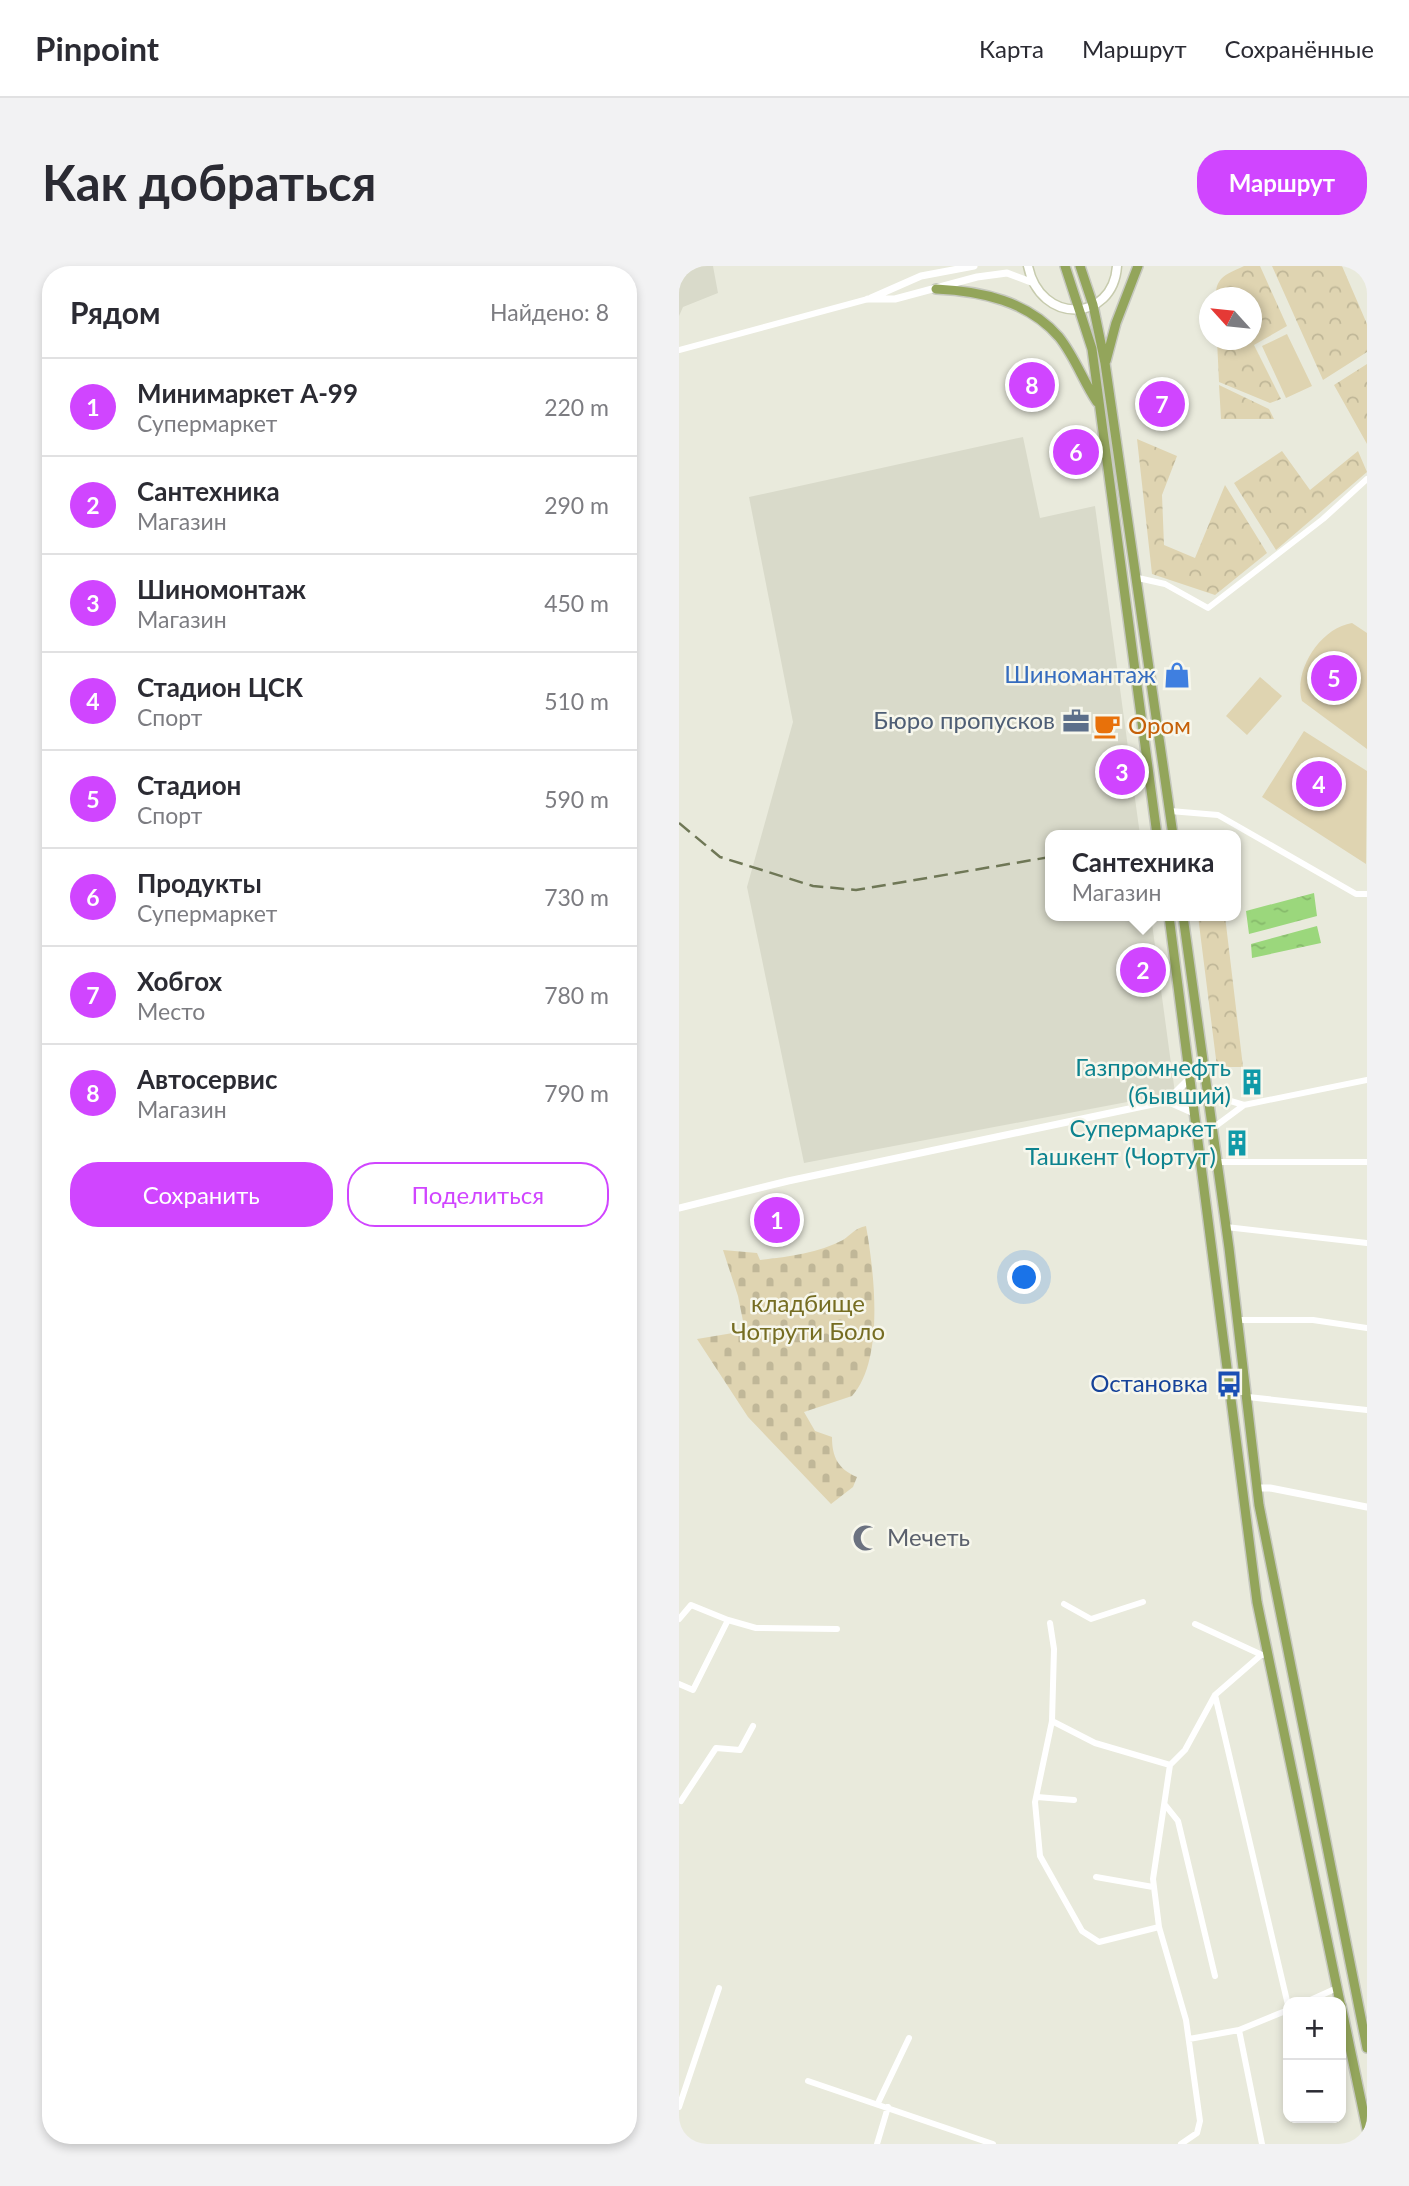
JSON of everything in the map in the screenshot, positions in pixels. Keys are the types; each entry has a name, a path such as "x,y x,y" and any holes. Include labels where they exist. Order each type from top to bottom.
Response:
{"main road":[{"path":"1028,266 1031,282 1043,299 1061,309 1081,309 1093,305 1107,294 1119,266"},
{"path":"1065,266 1081,309 1091,349 1156,830"},
{"path":"1080,266 1093,305 1105,363 1172,830"},
{"path":"1105,363 1115,323 1138,266"},
{"path":"936,289 960,290 1010,301 1036,316 1058,336 1099,406"},
{"path":"1101,418 1112,416"},
{"path":"1170,921 1264,1656 1339,1997"},
{"path":"1184,921 1239,1320 1257,1488 1270,1567 1367,2048"},
{"path":"1174,955 1187,953"},
{"path":"1210,1251 1229,1248"},
{"path":"1252,1569 1270,1567"},
{"path":"1346,2031 1367,2129"}],"street":[{"path":"679,350 868,299 921,276 973,266"},
{"path":"868,299 895,299 977,277 1007,273 1031,282"},
{"path":"1138,579 1164,584 1208,608 1323,519 1367,479"},
{"path":"1170,811 1218,815 1356,894 1367,894"},
{"path":"679,1208 788,1181 1167,1101 1189,1079"},
{"path":"1213,1128 1244,1105 1367,1080"},
{"path":"1207,1094 1244,1105"},
{"path":"1167,1101 1194,1112"},
{"path":"1218,1162 1367,1162"},
{"path":"1226,1227 1367,1243"},
{"path":"1239,1320 1313,1320 1367,1328"},
{"path":"1248,1397 1367,1410"},
{"path":"1257,1488 1270,1488 1367,1507"},
{"path":"1064,1604 1091,1619 1143,1602"},
{"path":"679,1619 691,1605 756,1628 837,1629"},
{"path":"679,1684 693,1690 728,1620"},
{"path":"1050,1623 1054,1649 1052,1721 1037,1797 1040,1856 1082,1931 1099,1942 1159,1927"},
{"path":"1181,2144 1197,2133 1200,2124 1189,2039 1159,1927 1153,1887 1170,1765 1185,1750 1215,1695 1264,1656 1195,1624"},
{"path":"1215,1695 1285,1997"},
{"path":"1052,1721 1095,1743 1170,1765"},
{"path":"681,1801 716,1748 740,1750 753,1726"},
{"path":"1037,1797 1075,1800"},
{"path":"1166,1806 1178,1821 1215,1976"},
{"path":"1096,1877 1153,1887"},
{"path":"679,2107 719,1988"},
{"path":"1317,1997 1337,1988"},
{"path":"1189,2039 1238,2030 1283,2010"},
{"path":"1238,2030 1262,2144"},
{"path":"878,2103 909,2038"},
{"path":"808,2081 993,2144"},
{"path":"877,2144 888,2107"}],"shaded area":[{"path":"679,266 713,266 718,293 683,307 679,316"},
{"path":"1023,437 1040,518 1095,506 1139,830 1045,830 1045,921 1152,921 1175,1093 804,1163 747,887 793,722 749,497"}],"green space":[{"path":"1244,266 1260,266 1287,326 1262,340 1262,287 1217,287 1227,274"},
{"path":"1272,266 1342,266 1367,324 1367,352 1323,380"},
{"path":"1287,334 1312,386 1286,398 1262,346"},
{"path":"1217,350 1256,350 1281,399 1270,403 1219,382"},
{"path":"1367,364 1367,444 1334,385"},
{"path":"1219,385 1269,409 1274,419 1221,419"},
{"path":"1137,439 1177,456 1162,495 1164,545 1195,558 1225,485 1267,553 1215,595 1152,574"},
{"path":"1282,451 1310,490 1358,451 1367,472 1276,550 1234,483"},
{"path":"1352,623 1367,633 1367,749 1302,701 1300,689 1305,664 1320,642 1329,633"},
{"path":"1260,677 1282,696 1247,735 1226,716"},
{"path":"1304,731 1367,771 1366,864 1262,797"},
{"path":"1199,921 1226,921 1243,1067 1217,1067"},
{"name":"кладбище Чотрути Боло","path":"866,1226 874,1290 873,1338 869,1360 862,1380 852,1396 804,1412 815,1431 832,1437 837,1462 857,1477 853,1487 831,1504 748,1417 697,1339 745,1331 738,1296 723,1250 757,1253 760,1260 792,1256 834,1244"}],"water":[{"path":"1314,893 1317,916 1249,934 1246,911"},
{"path":"1317,926 1321,943 1252,958 1251,944"}],"railway":[{"path":"679,823 720,857 813,886 856,890 1045,858"}],"place":[{"name":"Автосервис","path":"1032,385"},
{"name":"Хобгох","path":"1162,404"},
{"name":"Продукты","path":"1076,452"},
{"name":"Шиномантаж","path":"1177,675"},
{"name":"Стадион","path":"1334,678"},
{"name":"Бюро пропусков","path":"1076,721"},
{"name":"Ором","path":"1107,726"},
{"name":"Шиномонтаж","path":"1122,772"},
{"name":"Стадион ЦСК","path":"1319,784"},
{"name":"Сантехника","path":"1143,970"},
{"name":"Газпромнефть (бывший)","path":"1252,1082"},
{"name":"Супермаркет Ташкент (Чортут)","path":"1237,1143"},
{"name":"Минимаркет А-99","path":"777,1220"},
{"name":"Остановка","path":"1229,1384"},
{"name":"Мечеть","path":"866,1538"}]}
